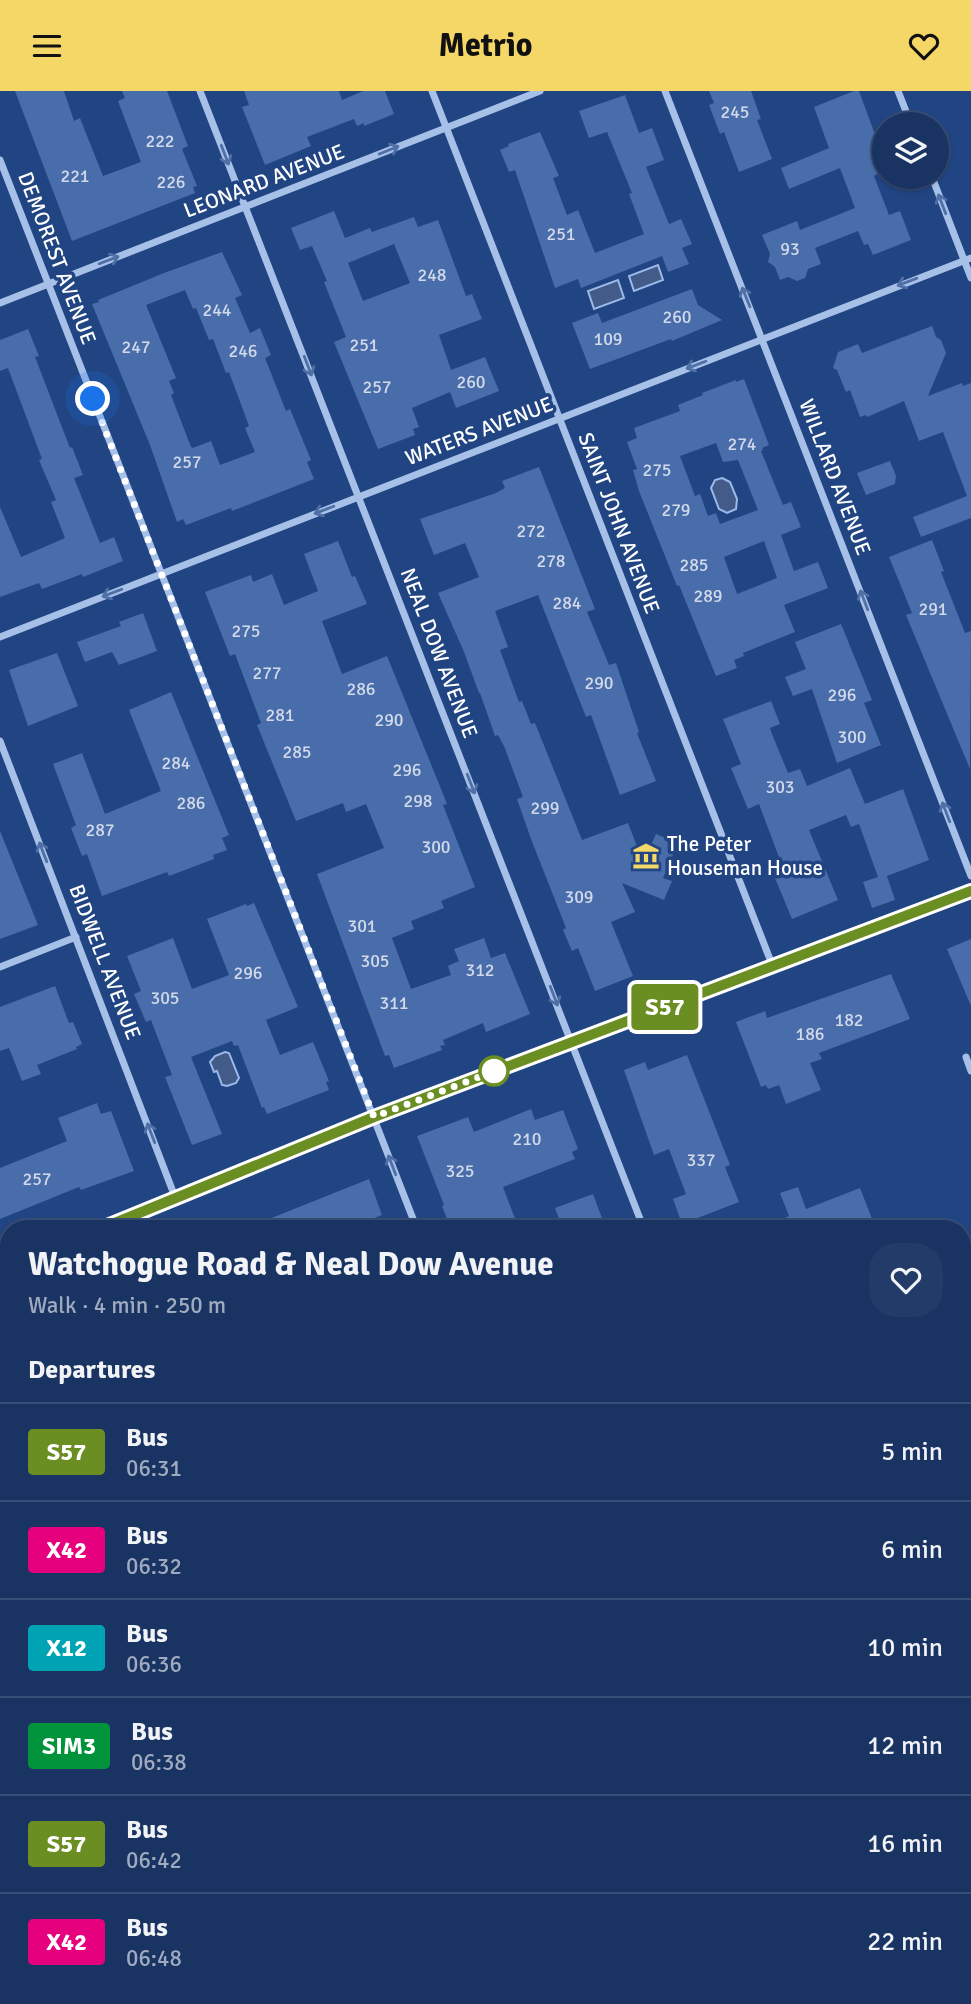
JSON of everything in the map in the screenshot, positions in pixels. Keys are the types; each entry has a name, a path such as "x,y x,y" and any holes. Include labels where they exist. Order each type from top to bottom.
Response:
{"street":[{"name":"NEAL DOW AVENUE","path":"200,91 641,1220"},
{"name":"SAINT JOHN AVENUE","path":"432,91 773,967"},
{"name":"LEONARD AVENUE","path":"0,303 540,91"},
{"name":"WILLARD AVENUE","path":"665,91 971,876"},
{"path":"898,91 906,112"},
{"name":"DEMOREST AVENUE","path":"0,160 414,1220"},
{"path":"937,189 968,259 971,278"},
{"name":"WATERS AVENUE","path":"0,637 968,259"},
{"name":"BIDWELL AVENUE","path":"0,741 175,1197"},
{"path":"120,1220 374,1117 971,891"},
{"path":"0,967 76,937"},
{"path":"966,1057 971,1071"},
{"path":"138,1212 141,1220"}],"shaded area":[{"path":"658,265 663,280 634,291 629,276"},
{"path":"618,280 624,298 594,309 588,291"},
{"path":"722,478 730,482 737,499 736,509 727,513 719,509 711,488 715,480"},
{"path":"229,1053 239,1078 236,1083 227,1086 222,1085 210,1062 215,1056"}],"building":[{"path":"15,91 64,91 74,121 80,118 103,176 141,162 118,101 125,98 122,91 167,91 188,146 182,149 197,186 193,187 195,193 72,241"},
{"path":"244,91 339,91 342,100 363,91 385,91 394,114 364,126 364,123 357,126 354,119 307,137 311,146 265,165 242,107 249,105"},
{"path":"709,91 751,91 761,119 757,120 772,159 739,172 724,132 720,134 709,105 714,103"},
{"path":"859,91 872,126 872,189 879,189 889,215 900,211 911,240 873,255 868,244 864,245 858,231 815,248 821,264 808,269 805,278 797,281 788,277 780,280 775,267 768,262 770,254 762,235 797,221 800,230 855,208 840,168 789,189 781,168 829,148 814,107"},
{"path":"625,95 639,133 652,128 664,160 646,167 669,224 681,219 692,244 682,248 689,264 668,272 662,256 581,288 578,279 555,288 515,170 509,172 500,150 509,146 508,144 540,132 559,176 553,178 567,215 578,210 595,253 644,234 629,194 632,193 607,132 589,138 579,111"},
{"path":"334,211 345,238 370,228 372,232 414,217 418,227 438,220 466,296 472,294 482,319 439,335 451,370 485,357 499,391 456,408 450,392 412,408 419,427 413,429 415,435 378,449 334,342 346,337 324,282 327,281 312,246 300,250 291,228","holes":["394,244 410,283 363,301 348,263"]},
{"path":"222,252 242,295 235,298 250,333 260,328 271,355 265,358 286,411 290,409 311,460 307,462 314,479 232,511 231,508 186,525 183,519 177,522 150,445 92,304","holes":["185,290 193,309 196,308 209,340 213,339 226,373 229,372 249,426 245,428 255,452 220,465 211,441 191,447 171,395 174,393 169,381 176,378 146,305"]},
{"path":"692,289 698,305 722,320 672,341 671,339 590,369 572,323 598,313 602,323"},
{"path":"932,326 946,353 928,396 962,383 963,386 971,383 971,518 921,537 913,517 967,496 943,432 919,441 904,401 867,417 860,417 850,390 846,392 837,370 833,368 838,352 858,344 862,353"},
{"path":"28,329 39,356 35,357 83,475 74,478 100,543 114,537 123,561 42,589 39,583 0,597 0,507 21,557 65,538 51,502 56,500 39,460 42,459 8,368 0,371 0,340"},
{"path":"744,379 769,445 761,451 783,505 791,502 801,527 781,535 794,571 818,562 828,588 784,605 795,632 743,653 744,656 734,660 737,668 716,676 639,491 633,470 637,469 627,442 637,438 634,428 680,411 678,405 703,395 702,393","holes":["716,443 723,462 738,460 758,510 720,524 716,513 708,516 700,494 695,496 680,456","764,541 777,578 737,594 724,557"]},
{"path":"890,461 896,476 895,484 866,495 857,473"},
{"path":"539,467 595,609 587,612 609,665 616,663 639,732 637,733 656,781 620,795 591,715 586,717 538,595 495,611 508,647 500,650 519,702 522,701 531,724 535,723 582,840 628,823 643,862 656,834 678,843 663,878 672,881 664,900 622,883 635,912 611,922 633,976 595,991 578,948 572,951 563,930 566,928 517,799 523,797 504,746 498,735 495,736 464,652 438,593 479,577 465,543 434,555 420,519 496,493 505,488 502,481"},
{"path":"932,540 944,571 941,572 965,633 971,631 970,769 906,615 912,613 889,557"},
{"path":"338,541 352,577 355,576 367,604 322,621 342,674 387,656 447,804 443,805 475,887 441,901 444,908 411,921 414,929 392,938 411,989 451,975 448,966 459,961 454,949 484,938 491,958 505,953 530,1014 486,1032 483,1023 443,1040 445,1045 440,1046 442,1050 394,1068 389,1055 385,1056 317,874 384,848 366,804 346,812 343,803 296,821 257,725 261,723 235,654 230,656 205,592 251,575 253,582 272,574 284,605 318,591 304,554"},
{"path":"143,613 157,651 119,665 112,652 85,662 77,642 121,626 119,622"},
{"path":"841,624 872,700 864,703 881,745 837,763 812,689 793,696 785,677 806,669 795,642"},
{"path":"57,653 78,706 28,726 9,670"},
{"path":"171,692 229,835 222,838 227,850 213,855 214,859 169,876 167,872 102,896 87,854 82,856 71,828 76,825 53,764 82,753 105,814 161,791 129,710"},
{"path":"771,701 780,724 770,728 788,773 800,769 807,786 850,768 865,804 903,789 929,860 887,876 895,900 872,908 863,882 878,877 859,824 851,827 846,815 809,830 838,900 792,919 775,878 782,875 780,870 783,868 759,804 748,809 731,768 741,764 723,719"},
{"path":"0,831 38,925 0,939"},
{"path":"254,903 298,1007 266,1020 280,1055 313,1042 329,1081 326,1082 329,1090 267,1114 264,1107 262,1108 238,1045 234,1046 232,1041 191,1057 222,1134 192,1145 165,1077 172,1075 151,1020 146,1022 134,994 141,991 127,956 173,938 192,989 229,975 207,919"},
{"path":"971,939 971,1006 947,949"},
{"path":"891,974 910,1019 819,1053 822,1059 810,1063 821,1090 786,1104 779,1085 768,1089 766,1085 761,1087 736,1022 765,1011 767,1018"},
{"path":"55,986 69,1023 73,1022 82,1044 76,1047 77,1049 37,1065 41,1074 22,1081 9,1048 0,1051 0,1007"},
{"path":"687,1055 730,1165 725,1167 739,1202 692,1220 681,1220 673,1199 686,1194 669,1149 654,1155 624,1070 645,1062 648,1070"},
{"path":"97,1103 101,1114 111,1111 134,1171 81,1190 79,1187 0,1219 0,1168 67,1141 58,1118"},
{"path":"531,1109 535,1120 563,1110 578,1149 572,1152 575,1159 503,1187 516,1220 447,1220 417,1136 468,1117 474,1132"},
{"path":"369,1179 382,1215 370,1220 266,1220"},
{"path":"798,1187 806,1209 860,1188 872,1220 780,1220 789,1216 780,1193"},
{"path":"593,1194 603,1220 560,1220 555,1208"}],"bus line":[{"name":"S57","path":"121,1220 374,1117 971,891"}],"place":[{"name":"The Peter Houseman House","path":"646,856"}],"route":[{"path":"93,399 374,1117 497,1070 494,1071"}]}
